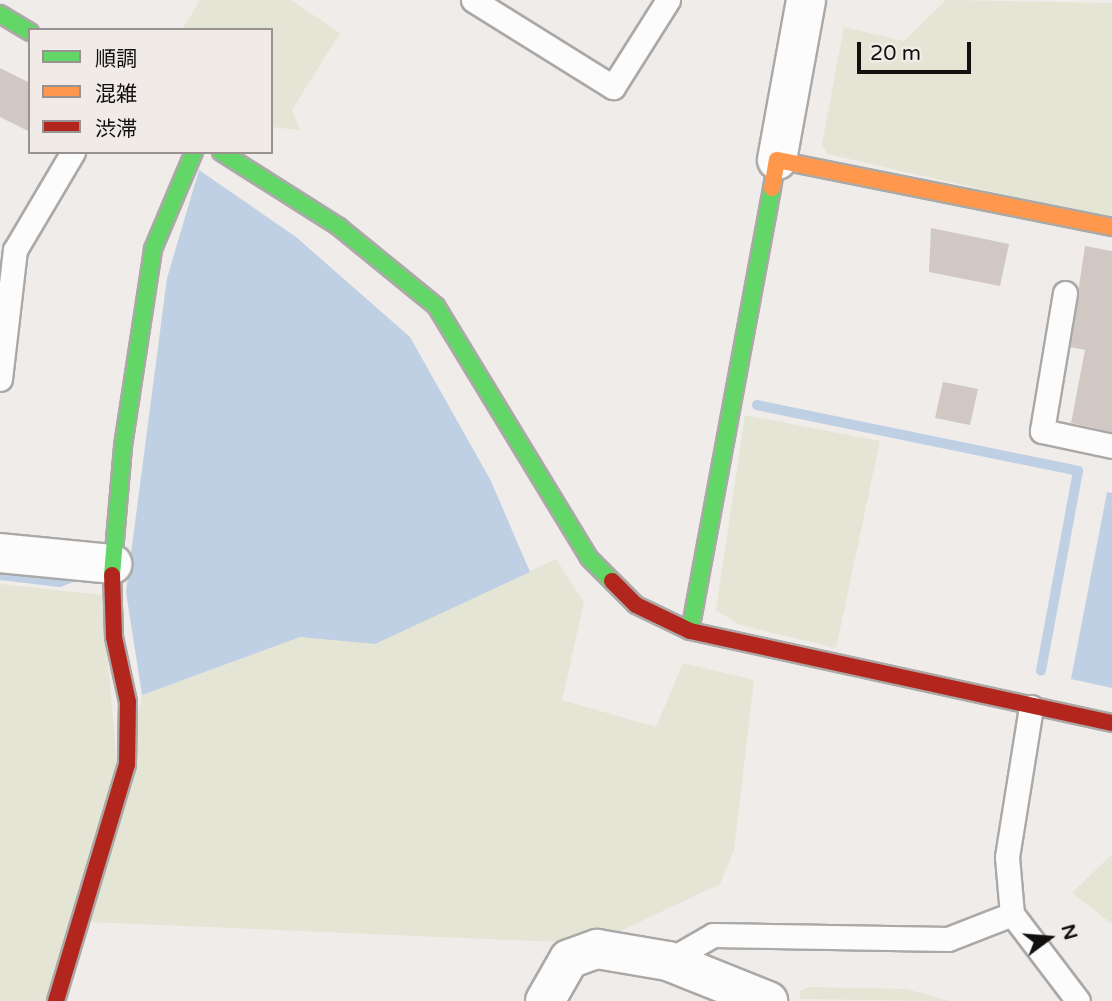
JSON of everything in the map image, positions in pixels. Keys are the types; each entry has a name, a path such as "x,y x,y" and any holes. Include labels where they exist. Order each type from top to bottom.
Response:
{"street":[{"path":"690,631 806,0"},
{"path":"0,14 28,31"},
{"path":"56,1001 127,764 128,702 114,638 112,564 151,262 193,154"},
{"path":"224,154 339,227 436,306 596,567 636,605 690,631 1112,723"},
{"path":"777,160 1112,227"},
{"path":"0,554 112,564"},
{"path":"545,1001 569,960 597,949 668,961 768,1001"}],"lane":[{"path":"473,0 613,87 668,0"},
{"path":"0,379 15,250 72,154"},
{"path":"1065,293 1042,431 1112,446"},
{"path":"1031,707 1007,857 1012,914 1078,1001"},
{"path":"668,961 713,936 948,939 1012,914"}],"green space":[{"path":"200,0 291,0 340,33 292,110 300,130 273,127 273,28 183,28"},
{"path":"946,0 1112,3 1112,219 827,154 822,144 844,27 904,41"},
{"path":"745,415 880,441 836,648 740,625 716,610"},
{"path":"556,559 584,602 562,700 656,727 683,663 754,680 734,850 720,884 616,933 558,942 90,922 142,695 300,637 375,643"},
{"path":"0,584 102,595 117,762 46,1001 0,1001"},
{"path":"1112,854 1112,924 1072,893"},
{"path":"809,987 906,989 949,1001 800,999 800,991"}],"water":[{"path":"199,170 296,237 410,337 491,481 530,572 375,644 300,637 142,695 126,592 167,278"},
{"path":"1107,492 1112,493 1112,688 1071,679"}],"building":[{"path":"0,68 28,82 28,131 0,117"},
{"path":"931,228 1009,244 1000,286 929,272"},
{"path":"1085,246 1112,251 1112,432 1071,423 1085,350 1070,347"},
{"path":"943,382 978,389 970,425 935,418"}],"waterway":[{"path":"757,405 1078,471 1041,671"},
{"path":"0,575 60,582 79,574"}],"traffic: fast":[{"path":"0,14 28,31"},
{"path":"112,575 123,446 153,249 193,154"},
{"path":"224,154 339,227 436,306 589,558 612,581"},
{"path":"690,631 772,188"}],"traffic: slow":[{"path":"772,188 777,160 1112,227"}],"traffic: jam":[{"path":"56,1001 127,764 128,702 114,637 112,575"},
{"path":"612,581 636,605 690,631 1112,723"}]}
